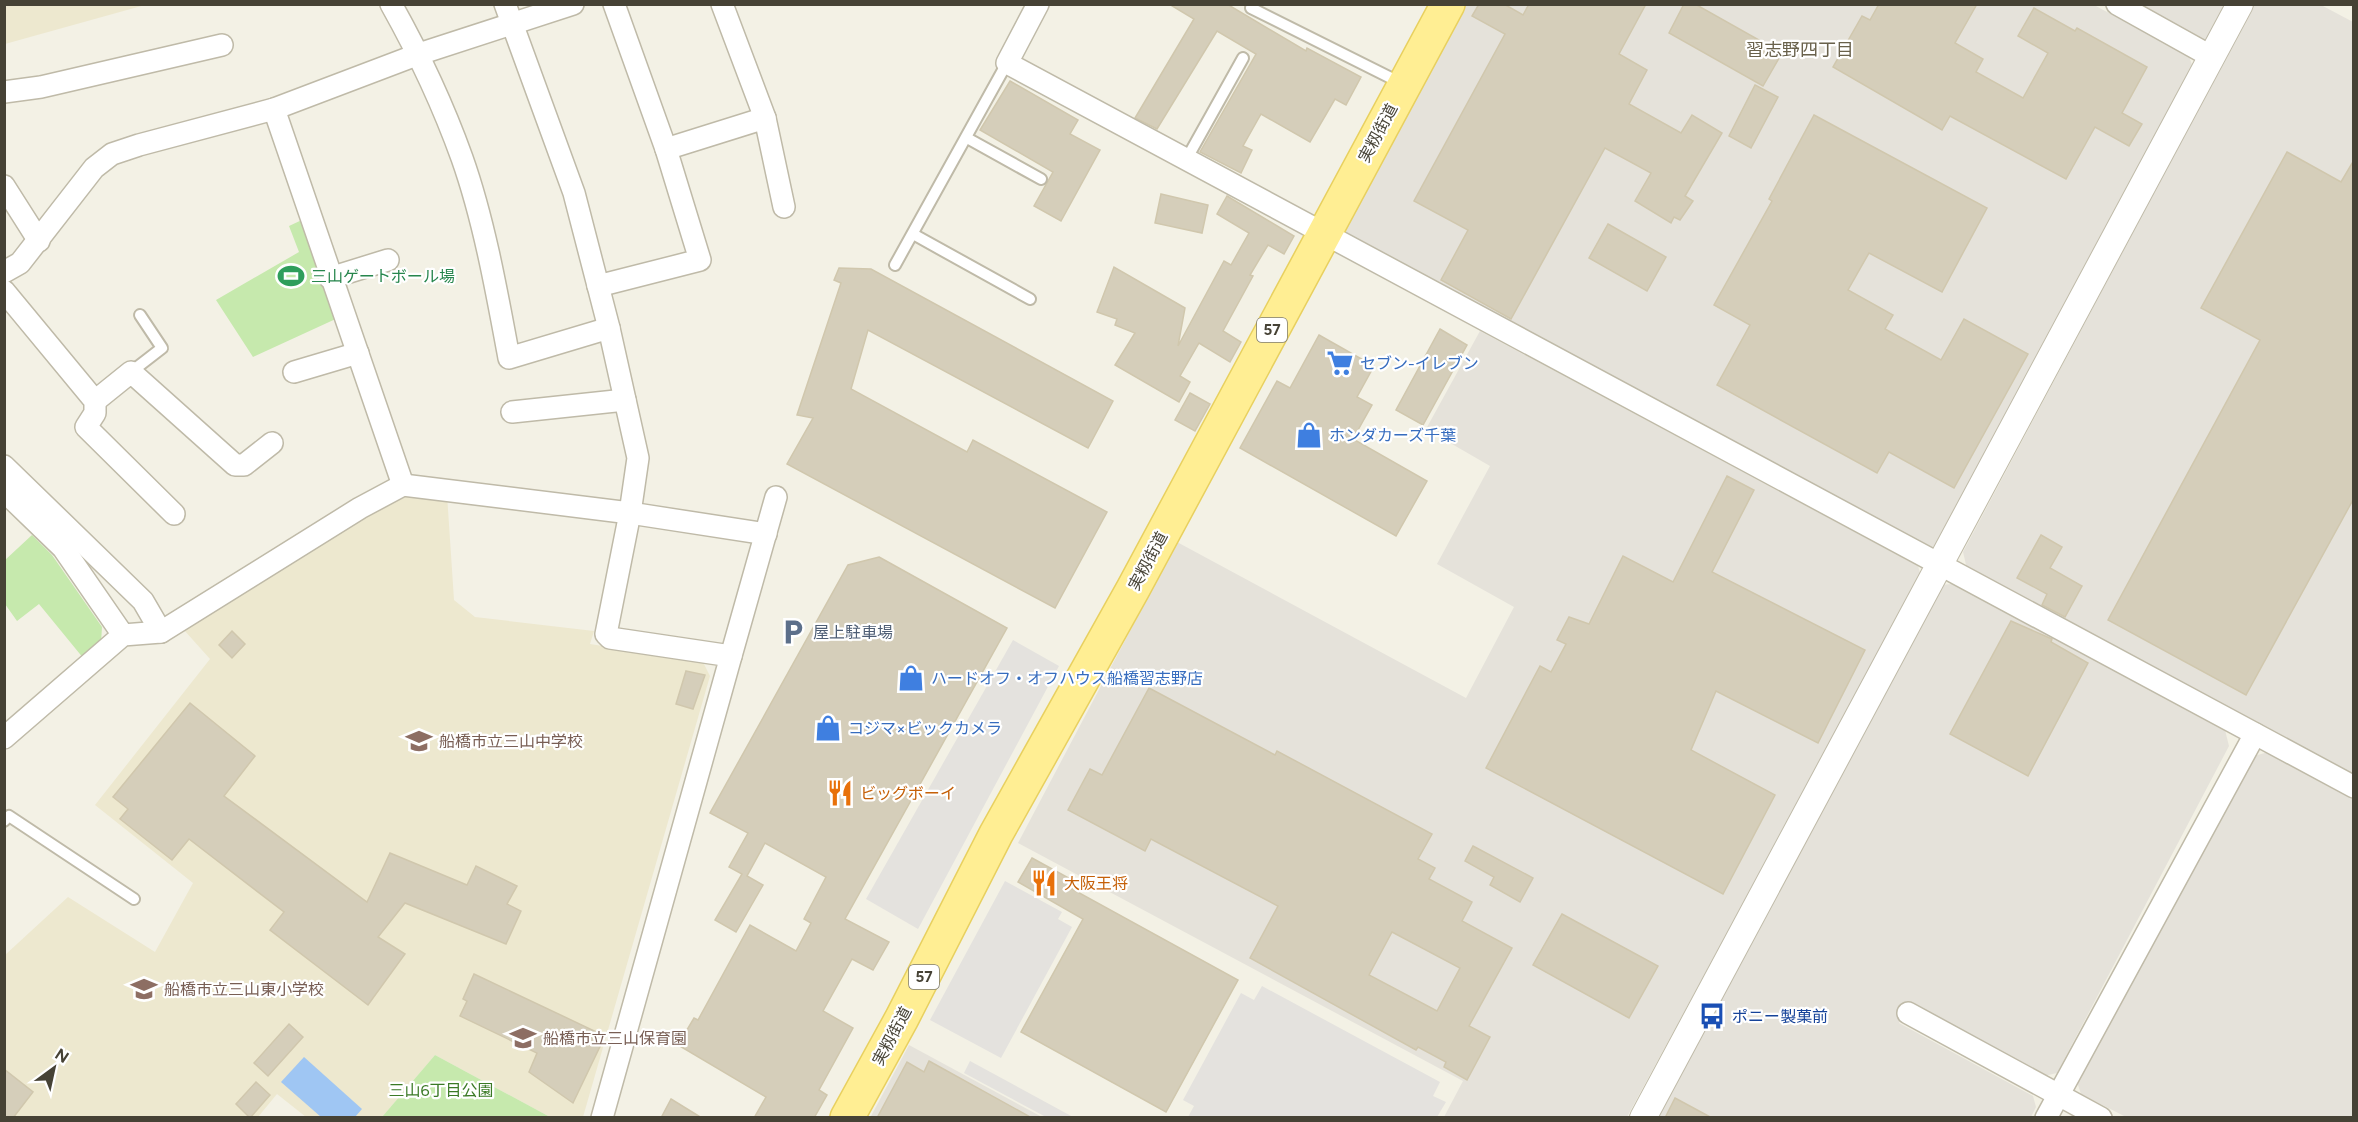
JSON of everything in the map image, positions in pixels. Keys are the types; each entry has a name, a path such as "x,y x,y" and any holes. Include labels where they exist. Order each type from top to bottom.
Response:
{"main road":[{"name":"実籾街道","path":"847,1118 912,999 996,834 1133,589 1448,4"}],"street":[{"path":"392,4 419,54 462,159 495,281 509,358 609,328"},
{"path":"4,272 20,262 39,241 94,168 112,154 274,109 419,54 508,14 573,4"},
{"path":"598,286 700,260 666,149 614,4"},
{"path":"722,4 765,118 784,207"},
{"path":"1038,4 1007,63 2354,787"},
{"path":"2117,4 2212,57"},
{"path":"1643,1118 1941,566 2240,4"},
{"path":"508,14 574,193 609,328 638,458 630,513 606,634 610,638 731,656"},
{"path":"4,92 41,87 222,45"},
{"path":"274,109 330,278 403,485"},
{"path":"666,149 765,118"},
{"path":"4,186 39,241"},
{"path":"330,278 388,260"},
{"path":"4,291 94,401 95,413 86,428 174,514"},
{"path":"294,372 358,352"},
{"path":"94,401 131,372 235,465 244,465 273,443"},
{"path":"512,412 625,400"},
{"path":"4,466 143,602 161,632"},
{"path":"4,738 123,635 161,632 360,508 403,485 630,513 766,534"},
{"path":"4,491 63,548 123,635"},
{"path":"602,1118 776,497"},
{"path":"2046,1118 2255,734"},
{"path":"1908,1012 2101,1118"}],"lane":[{"path":"1251,8 1404,84"},
{"path":"1186,160 1243,58"},
{"path":"895,265 1007,63"},
{"path":"967,138 1041,179"},
{"path":"913,234 1029,299"},
{"path":"131,372 162,348 140,315"},
{"path":"4,821 9,816 134,899"}],"shaded area":[{"path":"5,4 145,4 145,5 5,44"},
{"path":"1464,5 2094,5 2189,56 2192,65 1936,546 1928,548 1342,233"},
{"path":"2135,5 2228,5 2210,39 2202,41"},
{"path":"2254,5 2321,5 2353,22 2353,774 1967,569 1963,552"},
{"path":"1480,331 1918,566 1921,576 1627,1117 1444,1117 1463,1081 1018,843 1177,542 1466,698 1514,607 1437,564 1490,466 1426,429"},
{"name":"船橋市立三山中学校","path":"410,492 447,494 454,600 475,617 594,631 590,644 703,662 710,676 583,1117 550,1117 435,1055 382,1117 306,1117 277,1094 258,1117 5,1118 5,955 68,897 155,952 193,883 95,805 210,659 184,630 366,514"},
{"path":"1960,583 2225,730 2229,746 2057,1073 2044,1076 1910,1003 1899,1023 2033,1096 2036,1107 2031,1117 1653,1118 1942,585"},
{"path":"1013,640 1059,666 918,929 866,899"},
{"path":"2268,752 2353,799 2353,1117 2126,1117 2081,1094 2077,1082 2251,757"},
{"path":"1005,881 1062,912 1058,919 1072,927 1001,1058 930,1020"},
{"path":"1262,986 1440,1082 1433,1096 1446,1102 1437,1117 1188,1117 1194,1106 1183,1100 1241,993 1254,1000"},
{"path":"909,1045 1042,1117 870,1118"},
{"path":"970,1061 1073,1117 1046,1117 964,1073"}],"green space":[{"name":"三山ゲートボール場","path":"304,219 340,317 253,357 216,300 299,252 289,226"},
{"path":"32,535 52,555 102,627 101,643 84,659 39,604 17,621 5,604 4,561"},
{"name":"三山6丁目公園","path":"435,1055 550,1117 382,1117"}],"water":[{"path":"304,1057 362,1109 355,1117 321,1117 281,1082"}],"building":[{"path":"1169,4 1227,4 1306,51 1307,48 1361,77 1346,105 1335,99 1310,142 1261,114 1243,146 1252,150 1241,173 1200,152 1256,54 1217,31 1157,129 1135,118 1194,19"},
{"path":"1479,4 1504,4 1523,15 1529,4 1646,4 1619,54 1647,70 1629,104 1681,133 1692,115 1722,133 1685,196 1693,201 1680,220 1674,217 1671,223 1635,201 1651,173 1605,148 1511,319 1441,280 1468,230 1414,201 1505,34 1472,16"},
{"path":"1684,4 1695,4 1782,53 1763,86 1669,33"},
{"path":"1879,4 1977,4 1955,43 1983,59 1976,72 2023,98 2048,53 2018,36 2034,8 2075,31 2077,28 2147,67 2122,113 2142,124 2129,146 2095,127 2066,179 1950,116 1942,130 1833,67 1862,16 1870,20"},
{"path":"1010,81 1078,120 1070,134 1100,150 1061,221 1034,206 1053,172 980,130"},
{"path":"1755,85 1778,97 1751,148 1729,136"},
{"path":"1814,115 1987,208 1942,292 1869,253 1848,290 1893,315 1885,329 1941,360 1964,319 2028,354 1954,488 1889,452 1877,473 1717,385 1750,325 1714,305 1772,201 1769,199"},
{"path":"2287,152 2341,182 2354,160 2354,498 2246,695 2108,620 2260,340 2201,308"},
{"path":"1161,194 1208,205 1202,233 1155,223"},
{"path":"1227,196 1294,236 1284,254 1268,245 1250,275 1253,276 1223,331 1241,342 1230,362 1199,343 1180,376 1190,382 1179,402 1115,365 1135,333 1115,325 1117,319 1097,312 1114,267 1185,308 1178,346 1224,261 1231,265 1249,233 1217,214"},
{"path":"1608,224 1666,257 1647,291 1589,258"},
{"path":"839,268 871,269 1113,401 1088,448 868,330 851,389 967,452 973,440 1107,512 1055,608 787,464 813,418 797,415 841,283 834,280"},
{"path":"1440,329 1467,345 1423,425 1396,410"},
{"path":"1319,335 1374,366 1357,397 1372,405 1353,439 1427,481 1396,536 1240,448 1277,381 1290,388"},
{"path":"1190,393 1210,404 1195,431 1175,420"},
{"path":"1727,476 1754,490 1712,572 1865,650 1818,743 1716,691 1691,750 1775,795 1723,894 1486,768 1540,666 1551,672 1566,644 1557,640 1569,617 1589,624 1623,556 1673,582"},
{"path":"2041,535 2062,547 2050,568 2082,586 2065,617 2042,605 2047,594 2017,578"},
{"path":"879,557 1007,628 845,919 889,942 873,970 852,959 823,1011 853,1028 819,1090 827,1095 814,1118 754,1118 766,1097 678,1045 694,1018 698,1020 750,925 796,951 811,923 804,919 826,877 765,843 747,876 763,885 736,932 715,920 742,874 729,867 748,833 710,813 848,565"},
{"path":"2011,621 2052,639 2051,642 2088,663 2028,776 1950,734"},
{"path":"232,631 245,644 232,658 219,645"},
{"path":"686,671 705,675 693,709 676,704"},
{"path":"1149,688 1275,755 1277,751 1432,834 1418,859 1435,868 1429,879 1472,902 1462,921 1512,948 1469,1026 1490,1037 1467,1080 1444,1067 1446,1062 1418,1047 1416,1050 1250,958 1278,906 1151,839 1145,851 1068,810 1090,769 1102,775","holes":["1392,932 1460,968 1437,1011 1369,975"]},
{"path":"190,703 255,756 224,796 367,902 390,853 467,885 476,866 517,886 507,904 521,911 506,944 405,903 378,937 405,954 368,1005 270,930 284,912 189,839 172,860 120,819 128,809 113,797"},
{"path":"1473,846 1533,878 1520,902 1490,885 1494,877 1465,861"},
{"path":"1032,858 1076,882 1072,889 1238,980 1166,1112 1021,1032 1083,919 1018,882"},
{"path":"1562,914 1658,966 1629,1018 1533,965"},
{"path":"474,974 605,1036 573,1103 529,1072 537,1053 460,1016 467,1001 463,999"},
{"path":"289,1024 303,1037 268,1076 254,1063"},
{"path":"929,1061 1032,1118 877,1118 907,1062 924,1072"},
{"path":"4,1069 33,1092 13,1118 4,1118"},
{"path":"256,1082 270,1095 250,1118 236,1104"},
{"path":"1675,1098 1712,1118 1665,1118"},
{"path":"671,1099 702,1118 661,1118"}],"place":[{"name":"三山ゲートボール場","path":"291,276"},
{"name":"セブン-イレブン","path":"1340,363"},
{"name":"ホンダカーズ千葉","path":"1309,435"},
{"name":"屋上駐車場","path":"793,632"},
{"name":"ハードオフ・オフハウス船橋習志野店","path":"911,678"},
{"name":"コジマ×ビックカメラ","path":"828,728"},
{"name":"船橋市立三山中学校","path":"419,741"},
{"name":"ビッグボーイ","path":"840,793"},
{"name":"大阪王将","path":"1044,883"},
{"name":"船橋市立三山東小学校","path":"144,989"},
{"name":"ポニー製菓前","path":"1712,1016"},
{"name":"船橋市立三山保育園","path":"523,1038"}],"district":[{"name":"習志野四丁目","path":"1800,50"}]}
